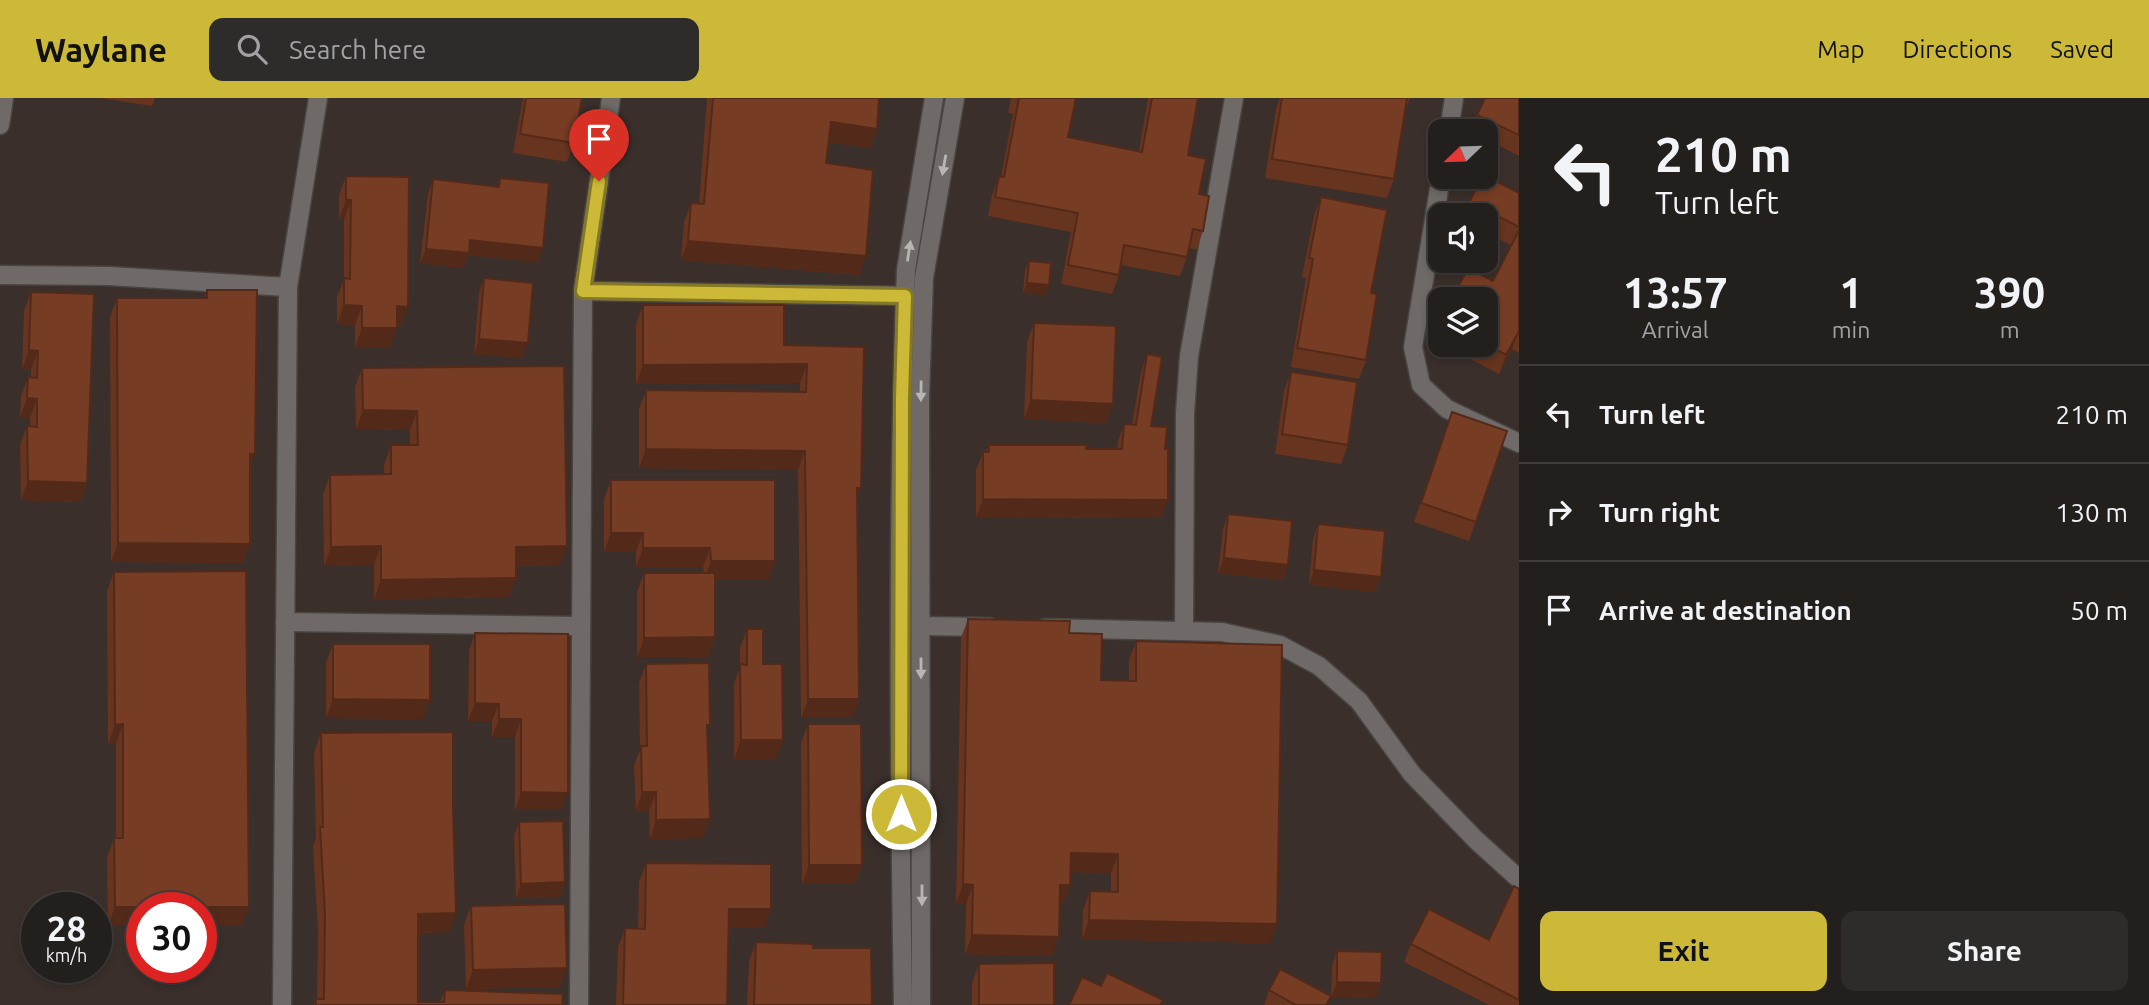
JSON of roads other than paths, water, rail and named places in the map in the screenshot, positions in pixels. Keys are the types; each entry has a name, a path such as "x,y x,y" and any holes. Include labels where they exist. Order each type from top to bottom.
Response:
{"street":[{"path":"0,125 4,98"},
{"path":"282,1005 288,287 318,98"},
{"path":"579,1005 583,291 611,98"},
{"path":"903,1005 902,412 905,296 906,270 934,98"},
{"path":"922,1005 920,397 924,278 955,98"},
{"path":"1184,631 1185,413 1189,356 1234,98"},
{"path":"1451,119 1454,98"},
{"path":"1439,189 1413,347 1420,385 1447,409 1519,443"},
{"path":"0,275 109,276 288,287"},
{"path":"583,291 924,296"},
{"path":"285,622 581,626"},
{"path":"921,626 1004,628"},
{"path":"1032,628 1222,632 1280,645 1319,666 1359,701 1412,774 1476,840 1519,878"}]}
